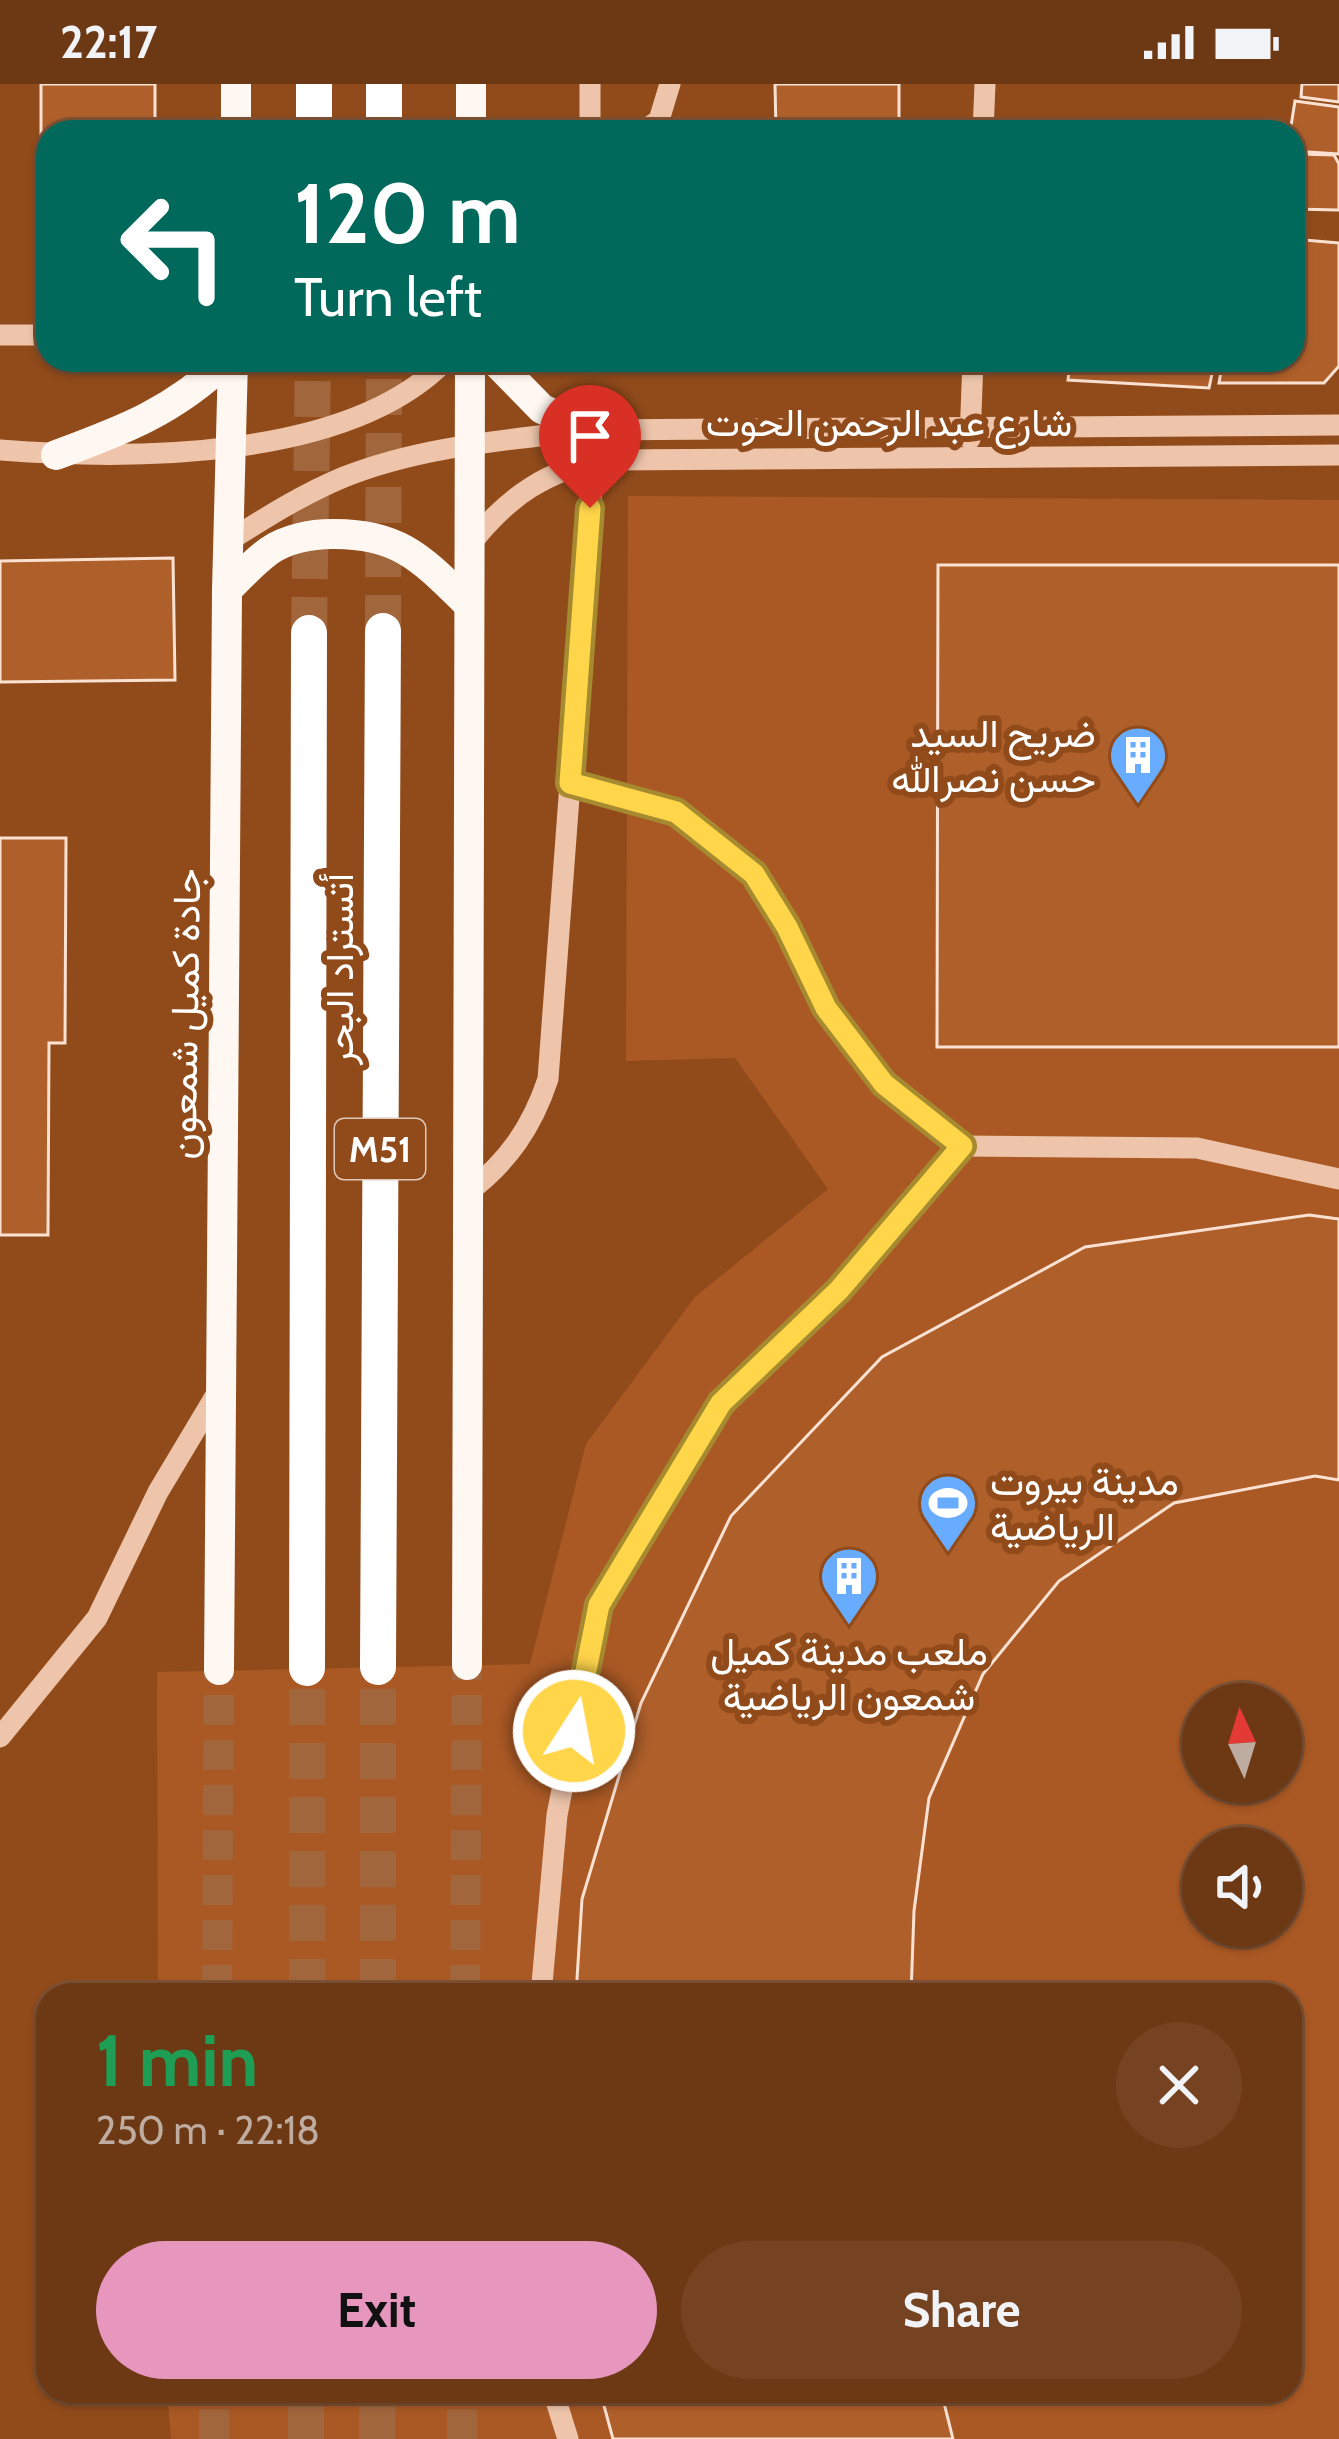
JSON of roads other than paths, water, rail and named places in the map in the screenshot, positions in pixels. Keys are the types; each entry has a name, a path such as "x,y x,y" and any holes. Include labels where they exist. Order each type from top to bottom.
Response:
{"highway":[{"path":"314,84 314,120"},
{"path":"384,84 384,120"},
{"name":"أتستراد البحر","path":"378,1667 383,632"},
{"name":"أتستراد البحر","path":"307,1668 309,633"}],"main road":[{"path":"236,84 236,120"},
{"path":"470,120 471,84"},
{"path":"56,454 168,409 215,372"},
{"name":"جادة كميل شمعون","path":"219,1670 230,372"},
{"path":"467,1666 470,372"},
{"path":"506,372 542,409 590,430"},
{"path":"227,590 271,549 320,534 361,533 391,540 416,555 469,605"}],"street":[{"path":"590,84 590,120"},
{"path":"656,120 670,84"},
{"path":"984,120 985,84"},
{"path":"0,335 36,335"},
{"path":"0,450 56,454 231,448 297,436 401,399 432,372"},
{"path":"969,458 973,372"},
{"name":"شارع عبد الرحمن الحوت","path":"230,540 346,476 471,444 590,430 1339,425"},
{"name":"شارع عبد الرحمن الحوت","path":"469,546 493,515 523,490 594,462 1339,455"},
{"path":"468,1192 497,1168 524,1135 548,1079 594,462"},
{"path":"570,783 676,812 754,874 787,927 826,1008 884,1084 962,1146 1197,1148 1339,1179"},
{"path":"542,1983 557,1815 599,1605 721,1403 839,1290 962,1146"},
{"path":"0,1737 97,1618 158,1492 219,1390"},
{"path":"557,2403 568,2439"}],"tunnel":[{"path":"309,633 313,372"},
{"path":"383,631 384,372"},
{"path":"465,1983 467,1665"},
{"path":"378,1667 378,1983"},
{"path":"307,1668 307,1983"},
{"path":"217,1983 219,1670"},
{"path":"214,2403 214,2439"},
{"path":"306,2403 306,2439"},
{"path":"377,2403 377,2439"},
{"path":"462,2403 462,2439"}],"place":[{"name":"ضريح السيد حسن نصرالله","path":"1138,806"},
{"name":"مدينة بيروت الرياضية","path":"948,1554"},
{"name":"ملعب مدينة كميل شمعون الرياضية","path":"849,1627"}]}
